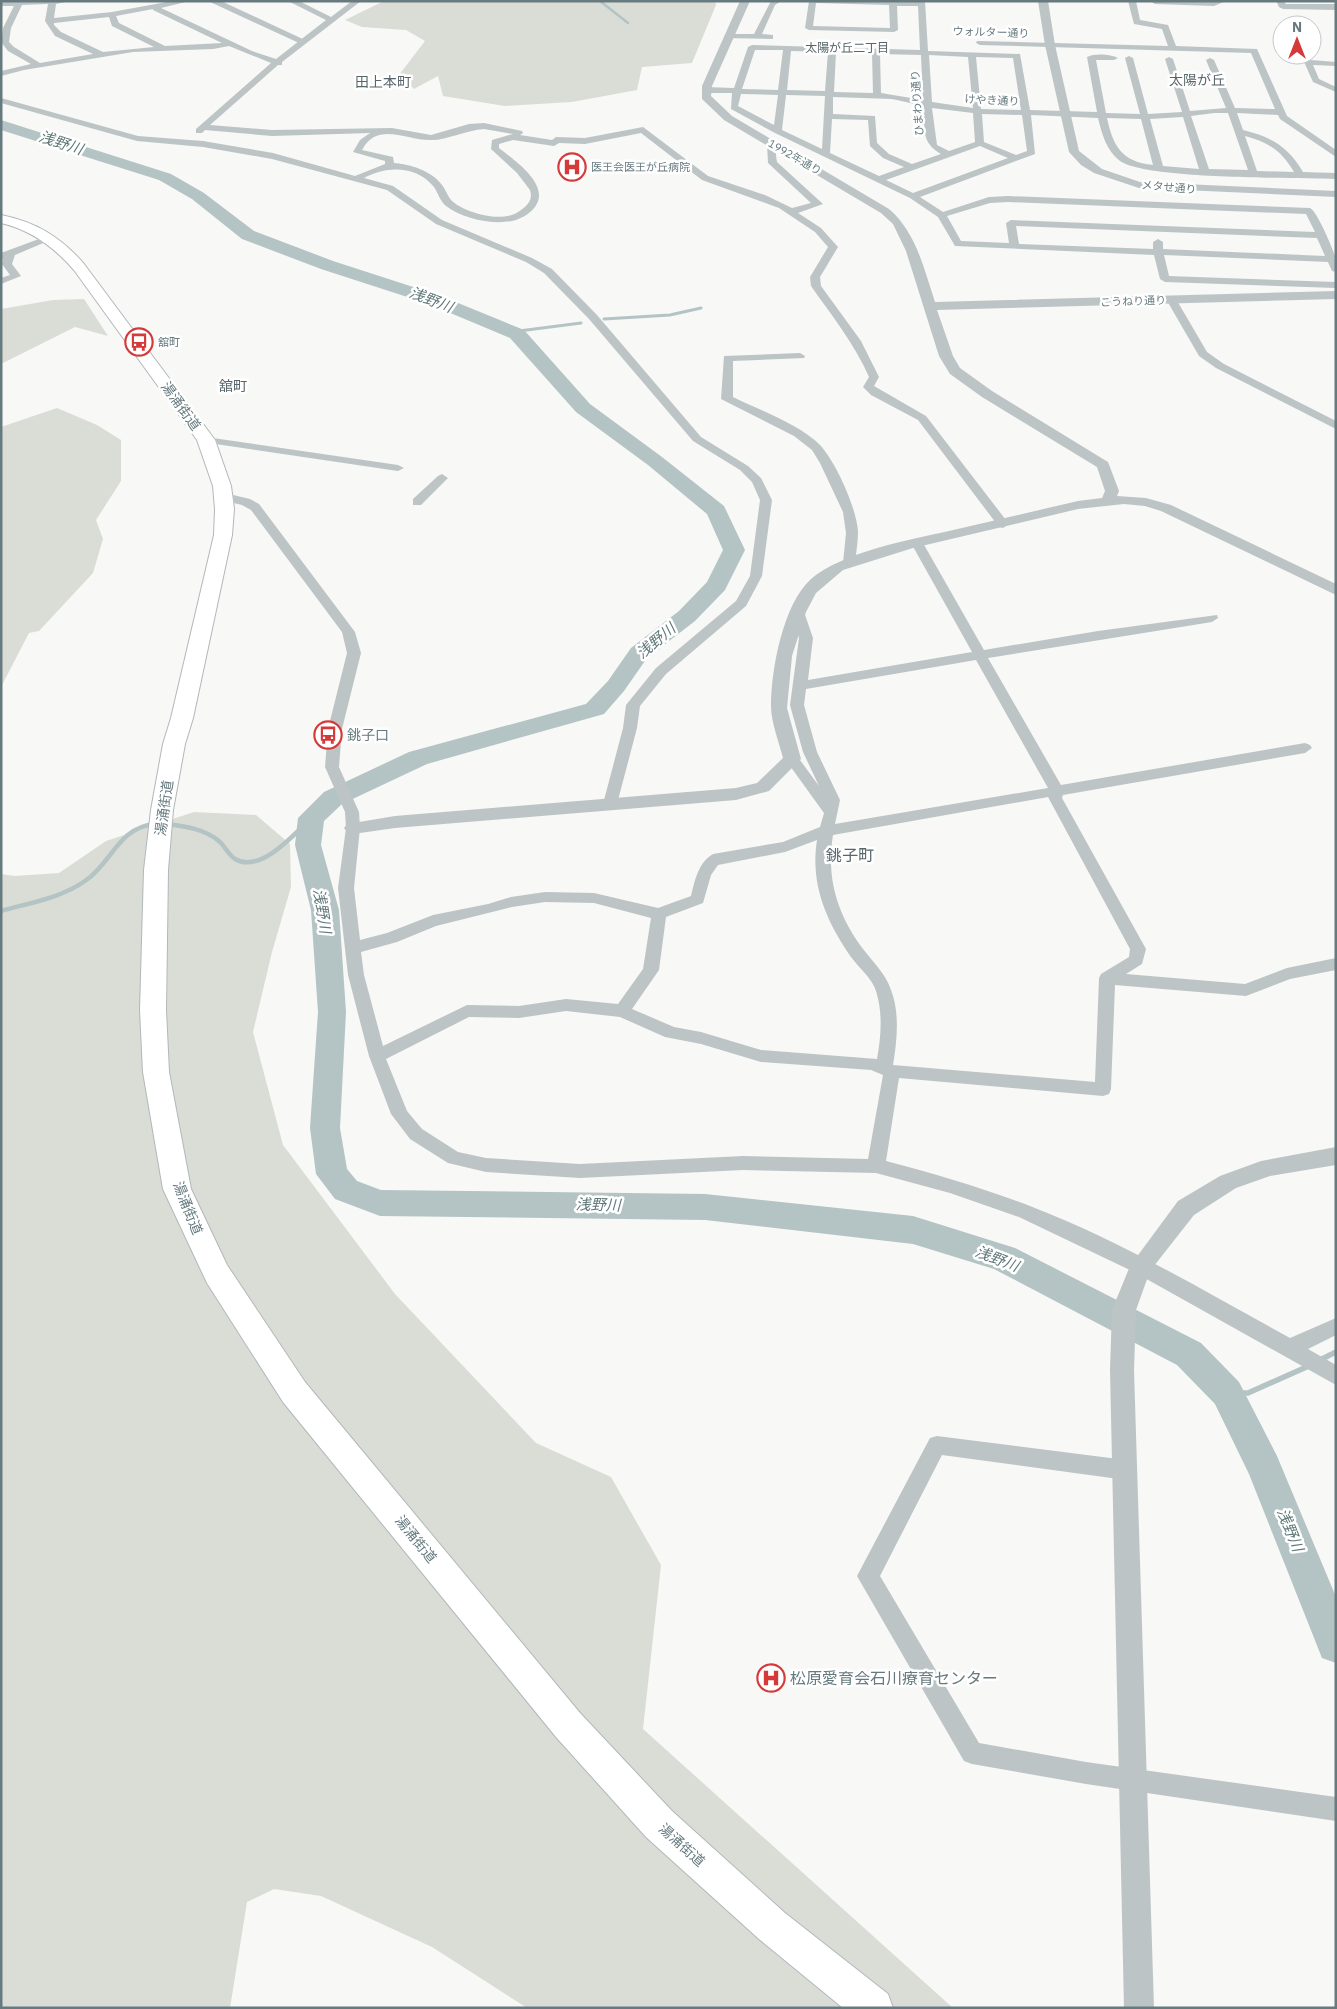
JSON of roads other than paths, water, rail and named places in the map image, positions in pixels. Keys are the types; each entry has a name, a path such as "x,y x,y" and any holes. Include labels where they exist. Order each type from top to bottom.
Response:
{"main road":[{"name":"湯涌街道","path":"1,219 36,229 50,238 79,267 206,440 219,471 225,497 226,511 223,535 182,718 174,744 162,810 158,853 153,1010 156,1072 177,1190 217,1274 294,1392 568,1725 659,1824 772,1926 874,2008"}],"street":[{"path":"1,4 66,1"},
{"path":"49,21 156,8 186,1"},
{"path":"213,1 302,41"},
{"path":"292,1 332,20"},
{"path":"203,144 196,135 233,98 279,63 302,41 357,1"},
{"path":"706,90 728,36 745,1"},
{"path":"757,36 772,4 777,1"},
{"path":"893,3 894,30 809,28 814,1 921,3"},
{"name":"メタせ通り","path":"1043,1 1050,45 1074,152 1084,163 1139,185 1336,194"},
{"path":"1132,1 1137,22 1165,27 1173,49"},
{"path":"1155,1 1214,3 1221,1"},
{"path":"52,2 49,21 58,34 97,54 106,56"},
{"path":"852,2 852,11"},
{"name":"ひまわり通り","path":"921,3 930,137 933,146 947,154"},
{"path":"19,4 7,28 6,42 11,49 39,66"},
{"path":"1281,4 1336,8"},
{"path":"156,8 249,54 279,63"},
{"path":"112,14 115,24 162,48"},
{"path":"852,20 852,29"},
{"path":"728,36 777,37"},
{"name":"ウォルター通り","path":"914,41 934,42"},
{"name":"ウォルター通り","path":"973,43 1254,51 1258,62"},
{"path":"1,74 133,50 213,47 228,44"},
{"path":"913,196 1032,152 1017,56 752,47 737,91 734,107 778,131 826,152 913,196 942,215 949,224 958,244 1332,259"},
{"path":"778,131 787,48"},
{"path":"826,152 832,50"},
{"path":"876,51 877,96"},
{"path":"972,54 980,142"},
{"path":"1158,169 1133,58 1092,57 1104,129 1118,155 1144,167 1158,169 1336,176"},
{"path":"1169,59 1205,172"},
{"path":"1220,61 1206,60 1232,110 1254,174"},
{"path":"1322,61 1335,64"},
{"path":"1249,62 1258,62 1279,112 1295,127 1323,143 1336,154"},
{"path":"1309,65 1316,80 1336,90"},
{"name":"けやき通り","path":"706,90 877,96 976,112 1145,117 1187,115 1214,110 1279,112"},
{"name":"1992年通り","path":"706,90 706,97 717,110 771,144 878,206 898,222 912,251 946,356 955,371 987,394 1103,466 1112,491 1108,501"},
{"path":"1,100 154,142 203,144 273,156 390,188 406,198 427,216 528,260 548,271 593,317 697,439 744,468 757,480 766,500 756,576 741,603 661,672 633,705 630,728 610,804"},
{"path":"829,116 872,118 874,144 886,156 911,167"},
{"path":"203,127 272,133 380,131 431,138 469,127 484,126 556,140 585,141 643,130 705,178 762,196 818,230 833,248 815,278 816,286 855,338 869,365 874,377 868,387 922,418 1003,524"},
{"path":"380,131 370,135 357,148 357,152 390,159 389,165"},
{"path":"1239,132 1266,139 1281,146 1288,153 1301,176"},
{"path":"357,178 372,168 389,165 416,171 437,184 444,198 466,213 508,219 527,211 536,201 537,193 530,182 495,149 496,142 513,137 554,143 556,140"},
{"path":"879,179 980,142 1016,158"},
{"path":"771,144 773,163 818,204 790,212"},
{"path":"1180,188 1185,205 1183,217 1158,242 1158,252 1165,279 1336,285"},
{"path":"942,215 989,200 1008,199 1310,211 1336,270"},
{"path":"1014,246 1011,222 1322,235"},
{"path":"1,281 16,276 7,264 5,255 50,238"},
{"name":"こうねり通り","path":"930,306 1336,295"},
{"path":"1171,300 1203,354 1220,366 1336,426"},
{"path":"800,356 728,358 727,399 798,434 816,448 826,463 849,512 852,533 849,563"},
{"path":"206,440 398,468"},
{"path":"417,502 442,478"},
{"path":"225,497 246,502 255,507 348,632 354,652 335,729 332,767 352,820 346,888 356,975 377,1056 400,1114 416,1134 454,1158 486,1165 580,1171 743,1162 876,1166 951,1186 1025,1212 1141,1266 1332,1374"},
{"path":"831,813 792,759 779,708 784,656 798,612 816,582 849,563 917,543 1078,505 1108,501 1146,502 1166,508 1336,590"},
{"path":"917,543 1056,790 1055,798 1138,949 1136,960 1108,978"},
{"path":"798,612 806,638 796,705 810,752 833,800 822,845 822,883 838,926 884,990 890,1036 888,1070 876,1166"},
{"path":"800,686 1212,618"},
{"path":"353,948 391,938 433,921 490,910 511,902 545,897 594,898 659,914 698,899 711,861 785,847 825,832 1056,790 1305,748"},
{"path":"352,820 395,822 750,791 763,788 792,759"},
{"path":"622,1011 652,970 659,914"},
{"path":"1108,978 1246,990 1287,974 1336,964"},
{"path":"377,1056 467,1011 518,1012 566,1005 622,1011 671,1033 701,1038 761,1056 802,1058 888,1070 1103,1089 1108,978"},
{"path":"1139,2008 1122,1370 1124,1310 1141,1266 1186,1208 1228,1182 1269,1167 1336,1156"},
{"path":"1296,1352 1336,1326"},
{"path":"1126,1470 937,1445 868,1576 972,1753 1086,1773 1134,1778 1336,1808"}],"waterway":[{"path":"600,1 628,23"},
{"name":"浅野川","path":"1,125 165,177 198,196 226,220 248,235 327,265 435,300 517,334 583,408 655,461 716,511 734,550 717,585 687,616 639,653 616,686 595,709 418,758 333,798 311,818 308,845 325,910 332,1012 325,1128 332,1174 346,1190 380,1203 705,1207 913,1230 1003,1258 1189,1354 1227,1393 1264,1468 1336,1644"},
{"path":"604,319 670,315 701,308"},
{"path":"517,334 519,331 581,323"},
{"path":"166,824 202,831 220,842 235,859 245,862 266,857 287,842 311,818"},
{"path":"1,911 66,892 76,887 94,873 116,847 132,832 155,824"},
{"path":"1318,1361 1336,1352"},
{"path":"1227,1393 1248,1393 1311,1365"}],"place":[{"name":"医王会医王が丘病院","path":"572,167"},
{"name":"舘町","path":"139,342"},
{"name":"銚子口","path":"328,735"},
{"name":"松原愛育会石川療育センター","path":"771,1678"}],"district":[{"name":"太陽が丘二丁目","path":"847,48"},
{"name":"太陽が丘","path":"1197,80"},
{"name":"田上本町","path":"383,82"},
{"name":"舘町","path":"233,386"},
{"name":"銚子町","path":"850,855"}]}
